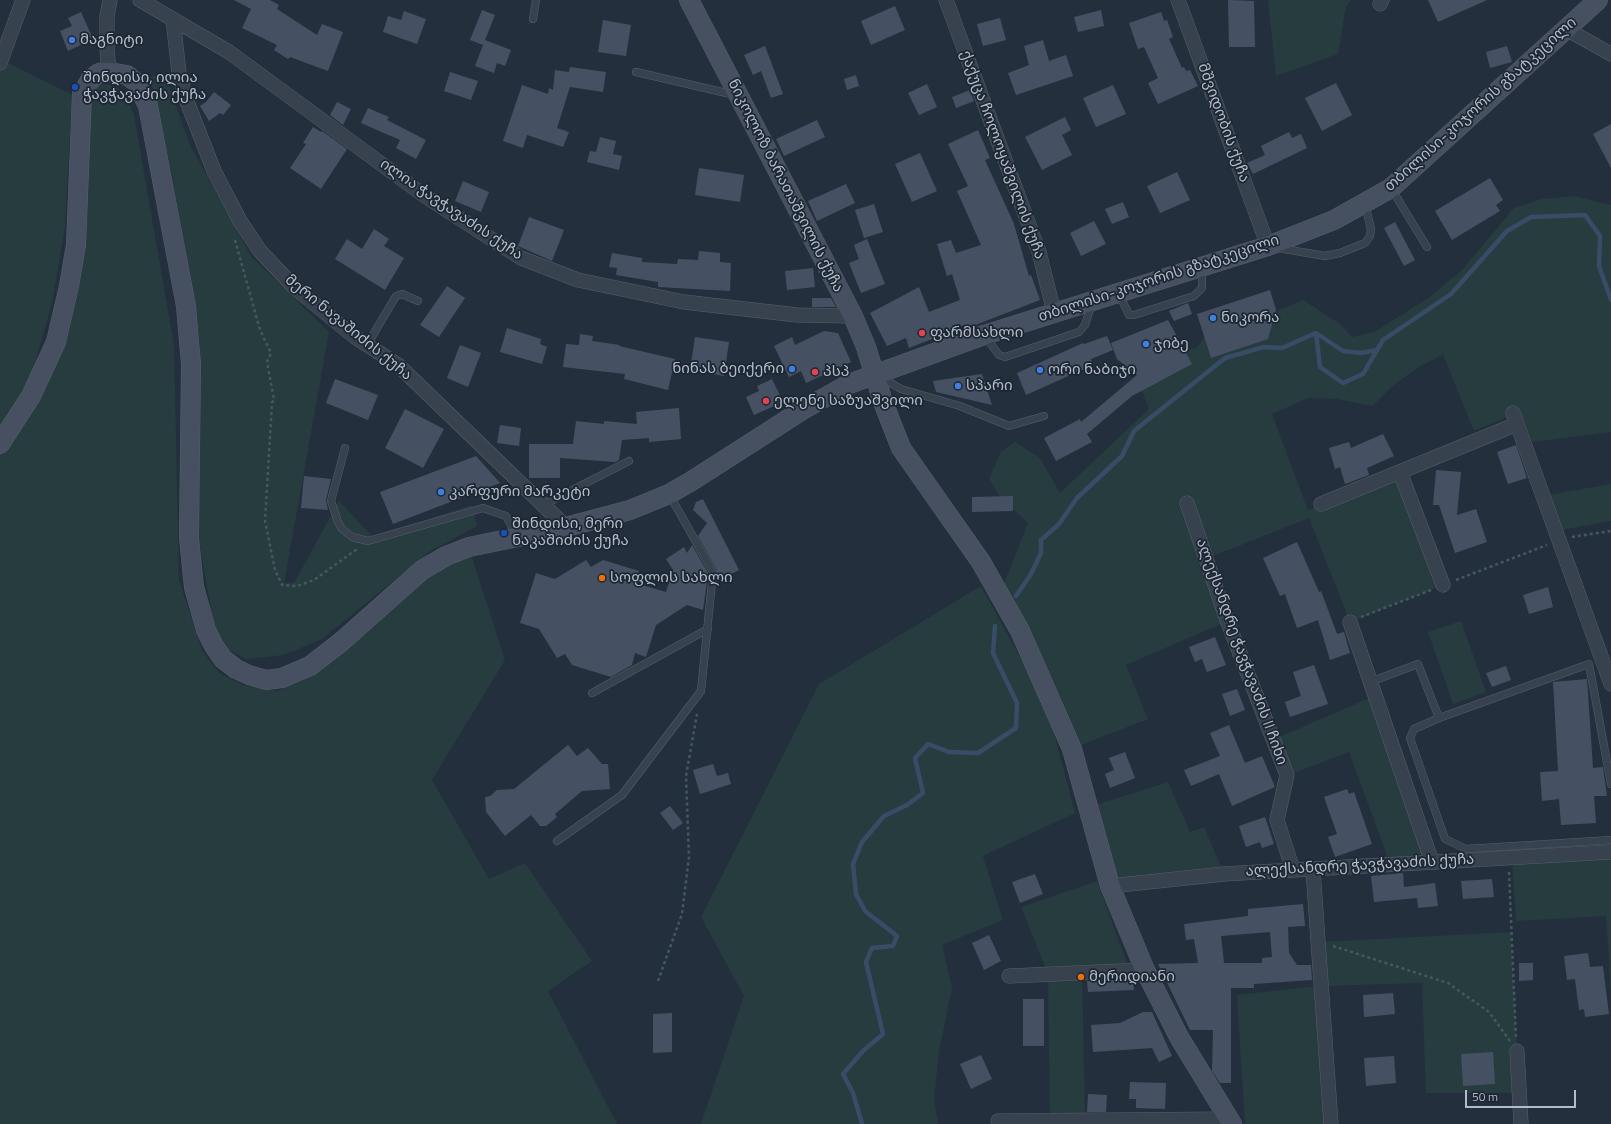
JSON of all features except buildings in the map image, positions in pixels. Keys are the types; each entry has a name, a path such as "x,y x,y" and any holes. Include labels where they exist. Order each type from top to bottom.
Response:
{"main road":[{"name":"ნიკოლოზ ბარათაშვილის ქუჩა","path":"689,0 853,316 876,374 883,402 900,448 980,562 1020,630 1072,749 1110,886 1145,970 1179,1037 1230,1122"},
{"name":"თბილისი-კოჯორის გზატკეცილი","path":"109,72 127,75 137,83 148,106 186,306 191,364 189,538 194,587 206,630 223,659 236,669 266,680 282,678 297,673 310,666 341,642 422,570 446,556 469,547 609,517 669,494 715,467 822,398 849,384 984,335 1268,246 1334,220 1391,188 1598,0"},
{"path":"0,444 31,396 56,342 69,286 76,245 82,94 90,80 99,73 109,72"}],"street":[{"path":"0,63 23,0"},
{"path":"109,72 107,23 110,0"},
{"name":"ქაქუცა ჩოლოყაშვილის ქუჩა","path":"946,0 1039,252 1054,312"},
{"name":"მშვიდობის ქუჩა","path":"1178,0 1268,246"},
{"name":"ილია ჭავჭავაძის ქუჩა","path":"149,2 173,19 229,52 426,196 521,258 578,280 684,302 797,315 853,316"},
{"name":"მერი ნავაშიძის ქუჩა","path":"173,19 179,73 186,99 214,171 240,221 260,251 295,288 367,345 398,365 566,527"},
{"path":"1566,29 1611,54"},
{"path":"1321,504 1400,472 1515,418 1611,684"},
{"path":"1400,472 1444,585"},
{"name":"ალექსანდრე ჭავჭავაძის II ჩიხი","path":"1187,503 1227,620 1287,775 1276,820 1293,870"},
{"path":"1350,622 1432,862"},
{"name":"ალექსანდრე ჭავჭავაძის ქუჩა","path":"1110,886 1224,874 1611,852"},
{"path":"1313,870 1331,1124"},
{"path":"1009,976 1145,970"},
{"path":"1517,1051 1521,1124"},
{"path":"998,1121 1230,1122"}],"lane":[{"path":"533,19 536,0"},
{"path":"636,72 739,96"},
{"path":"1391,188 1427,247"},
{"path":"1268,246 1325,256 1340,253 1365,243 1370,236 1371,229 1364,204"},
{"path":"1118,292 1129,315 1141,313 1194,296 1202,288 1202,266"},
{"path":"367,345 396,296 402,294 418,302"},
{"path":"984,335 999,355 1005,357 1079,332 1085,325 1092,300"},
{"path":"876,374 901,390 960,406 1010,426 1044,416"},
{"path":"345,448 332,500 342,529 352,536 368,541 483,508 506,516 517,537"},
{"path":"543,505 629,461"},
{"path":"557,841 622,795 701,692 713,572 669,494"},
{"path":"592,693 708,629"},
{"path":"1370,682 1418,664 1439,718"},
{"path":"1611,784 1589,664 1439,718 1414,729 1410,738 1445,839 1466,849 1611,840"}],"path":[{"path":"233,233 260,330 271,353 267,362 274,399 272,403 265,521 275,570 282,585 297,586 314,580 368,541"},
{"path":"1559,540 1611,530"},
{"path":"658,981 682,914 689,857 686,776 701,692"},
{"path":"1508,858 1517,1051"},
{"path":"1318,942 1448,984 1489,1012 1517,1051"}],"green space":[{"path":"1268,0 1351,0 1346,6 1338,54 1276,76"},
{"path":"0,59 75,96 71,113 65,228 52,303 34,367 11,414 0,431"},
{"path":"164,72 190,145 251,256 329,332 284,583 294,583 339,501 373,537 472,505 477,526 429,552 322,639 284,655 246,659 227,649 213,621 199,540 200,341 172,175 150,77"},
{"path":"104,84 115,86 124,93 134,115 174,345 179,580 202,650 219,673 243,685 278,691 314,675 418,581 436,567 471,554 505,660 432,780 489,879 525,863 592,961 548,991 617,1124 0,1124 0,450 60,339 87,98 96,88"},
{"path":"1574,196 1611,205 1611,432 1532,442 1520,412 1474,431 1443,355 1420,366 1395,384 1372,406 1337,399 1308,398 1272,414 1308,510 1400,472 1443,585 1350,622 1309,518 1198,562 1223,623 1126,665 1148,719 1081,745 1029,629 1003,586 1028,523 1001,498 989,479 1001,452 1015,442 1040,458 1060,493 1149,409 1141,388 1177,352 1196,348 1207,335 1266,316 1303,300 1340,324 1352,337 1374,332 1427,299 1462,270 1514,208 1542,199"},
{"path":"1611,484 1611,521 1561,530 1548,495"},
{"path":"981,586 1033,681 1053,729 1075,813 983,856 1003,920 942,945 952,988 939,1052 934,1098 938,1124 701,1124 744,996 701,917 819,684"},
{"path":"1461,621 1486,692 1453,704 1428,632"},
{"path":"1372,697 1426,854 1388,858 1349,752 1294,773 1279,737"},
{"path":"1168,782 1190,832 1204,827 1222,869 1114,881 1096,805"},
{"path":"1611,856 1611,989 1606,916 1516,921 1512,862"},
{"path":"1097,881 1128,966 1047,971 1021,907"},
{"path":"1511,932 1519,1093 1426,1093 1422,983 1324,986 1321,942"},
{"path":"1082,973 1085,1120 1050,1121 1048,974"},
{"path":"1317,986 1328,1124 1245,1124 1237,995"}],"waterway":[{"path":"1016,596 1031,574 1041,553 1041,540 1059,524 1077,498 1122,456 1134,431 1225,358 1264,347 1282,348 1316,333 1320,367 1343,383 1363,374 1383,340 1451,294 1507,231 1531,217 1585,215 1600,236 1599,266 1611,300"},
{"path":"1316,333 1343,351 1361,353 1377,350"},
{"path":"862,1124 853,1093 843,1074 863,1051 883,1034 866,962 872,948 893,946 897,936 865,911 856,894 853,864 862,842 884,816 907,805 923,793 915,758 928,744 949,752 978,753 1016,728 1017,703 993,653 995,626"}],"place":[{"name":"მაგნიტი","path":"72,40"},
{"name":"შინდისი, ილია ჭავჭავაძის ქუჩა","path":"75,87"},
{"name":"ნიკორა","path":"1213,318"},
{"name":"ფარმსახლი","path":"922,333"},
{"name":"ჯიბე","path":"1146,344"},
{"name":"ნინას ბეიქერი","path":"792,369"},
{"name":"ორი ნაბიჯი","path":"1040,370"},
{"name":"პსპ","path":"815,372"},
{"name":"სპარი","path":"958,386"},
{"name":"ელენე საზუაშვილი","path":"766,401"},
{"name":"კარფური მარკეტი","path":"441,492"},
{"name":"შინდისი, მერი ნაკაშიძის ქუჩა","path":"504,533"},
{"name":"სოფლის სახლი","path":"602,578"},
{"name":"მერიდიანი","path":"1081,977"}]}
